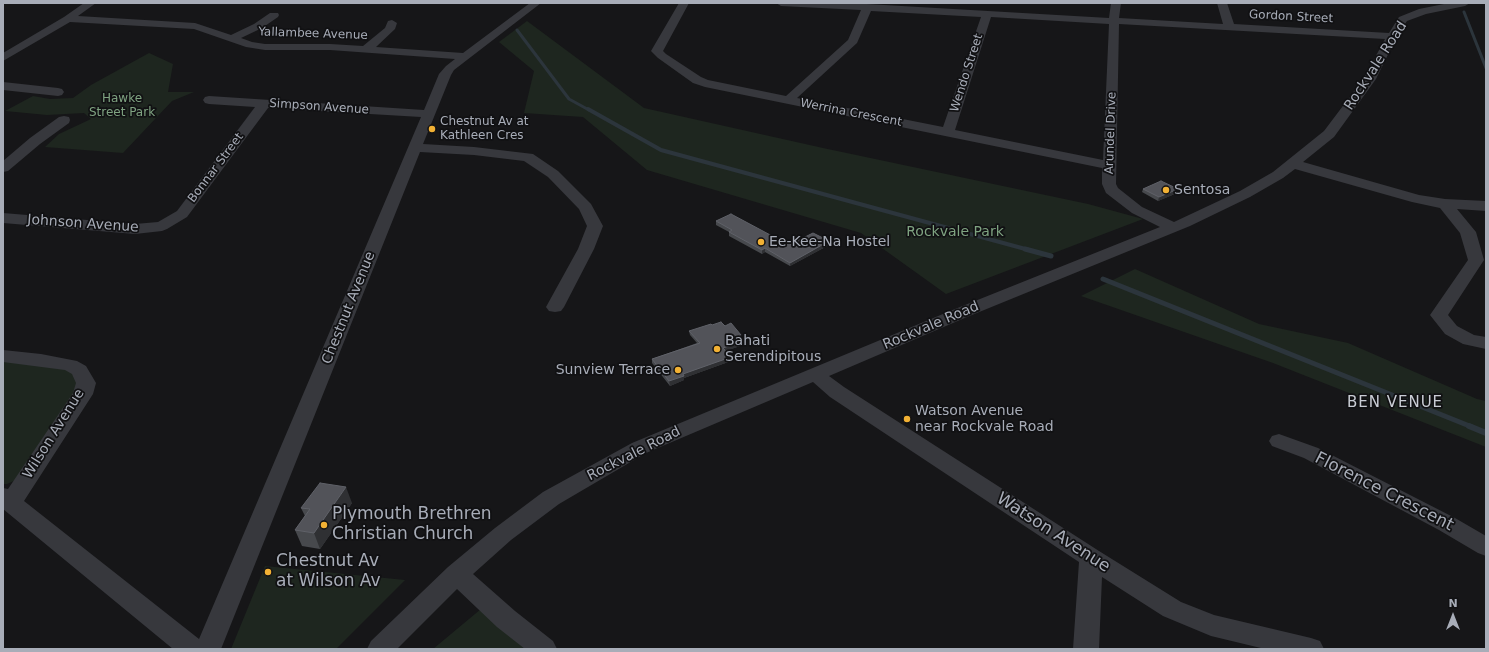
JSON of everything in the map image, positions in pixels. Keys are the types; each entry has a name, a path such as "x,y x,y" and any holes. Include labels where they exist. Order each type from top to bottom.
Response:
{"street":[{"path":"3,58 91,3"},
{"name":"Chestnut Avenue","path":"208,649 445,74 464,56 536,3"},
{"name":"Werrina Crescent","path":"684,3 658,46 657,51 697,80 705,83 1109,165"},
{"name":"Gordon Street","path":"781,3 1392,36"},
{"name":"Arundel Drive","path":"1116,3 1114,20 1109,165 1111,190 1137,210 1172,228"},
{"path":"1222,3 1229,26"},
{"name":"Rockvale Road","path":"380,649 457,574 502,534 551,498 639,448 961,313 1172,228 1245,194 1278,175 1294,164 1329,134 1354,103 1370,79 1392,36 1403,19 1422,11 1465,3"},
{"path":"788,100 854,41 868,7"},
{"name":"Wendo Street","path":"948,132 987,13"},
{"path":"232,39 258,26 274,15"},
{"name":"Yallambee Avenue","path":"68,18 195,26 250,45 265,47 366,49 464,56"},
{"path":"366,49 390,29 392,23"},
{"path":"3,86 58,92"},
{"name":"Simpson Avenue","path":"209,100 428,114"},
{"name":"Bonnar Street","path":"162,226 182,214 264,104"},
{"path":"3,168 34,141 64,120"},
{"path":"415,148 474,151 528,157 553,174 586,207 595,226 586,249 555,307"},
{"path":"1294,164 1417,199 1445,204 1486,206"},
{"path":"1445,204 1468,232 1476,260 1439,315 1451,330 1469,340 1486,343"},
{"name":"Johnson Avenue","path":"3,218 134,229 162,226"},
{"name":"Wilson Avenue","path":"3,356 41,360 70,366 80,370 86,383 83,394 7,499 192,649"},
{"name":"Watson Avenue","path":"816,375 837,392 1091,558 1172,609 1211,625 1311,649"},
{"name":"Florence Crescent","path":"1279,442 1311,454 1447,524 1486,547"},
{"path":"1086,649 1091,558"},
{"path":"457,574 506,619 544,649"}],"green space":[{"name":"Rockvale Park","path":"527,21 644,108 823,148 1088,204 1143,219 946,294 861,233 647,170 583,117 524,113 534,71 499,42"},
{"name":"Hawke Street Park","path":"149,53 173,64 168,92 194,92 172,101 123,153 45,147 59,134 91,119 84,113 47,115 5,111 33,96 50,99 73,98 91,85"},
{"path":"1135,269 1259,324 1348,343 1477,399 1486,401 1486,447 1273,363 1081,296"},
{"path":"3,361 62,368 76,374 80,385 16,480 7,484 3,484"},
{"path":"265,566 405,580 336,649 231,649"},
{"path":"481,609 529,649 433,649"}],"building":[{"path":"1161,181 1178,189 1159,197 1143,189"},
{"name":"Ee-Kee-Na Hostel","path":"731,214 789,245 813,233 829,241 790,263 765,248 762,250 729,232 732,230 716,221"},
{"path":"721,322 725,326 731,323 741,335 735,337 740,342 723,348 731,357 683,374 684,376 669,381 652,359 700,343 689,331"},
{"path":"320,483 346,487 314,533 295,530 310,509 301,508"}],"waterway":[{"path":"1464,12 1486,68"},
{"path":"517,30 569,99 589,110"},
{"path":"588,109 661,150 1029,250"},
{"path":"1025,249 1051,256"},
{"path":"1103,279 1472,427"},
{"path":"1469,426 1486,433"}],"place":[{"name":"Chestnut Av at Kathleen Cres","path":"432,129"},
{"name":"Sentosa","path":"1166,190"},
{"name":"Ee-Kee-Na Hostel","path":"761,242"},
{"name":"Bahati Serendipitous","path":"717,349"},
{"name":"Sunview Terrace","path":"678,370"},
{"name":"Watson Avenue near Rockvale Road","path":"907,419"},
{"name":"Plymouth Brethren Christian Church","path":"324,525"},
{"name":"Chestnut Av at Wilson Av","path":"268,572"}],"district":[{"name":"BEN VENUE","path":"1395,403"}]}
